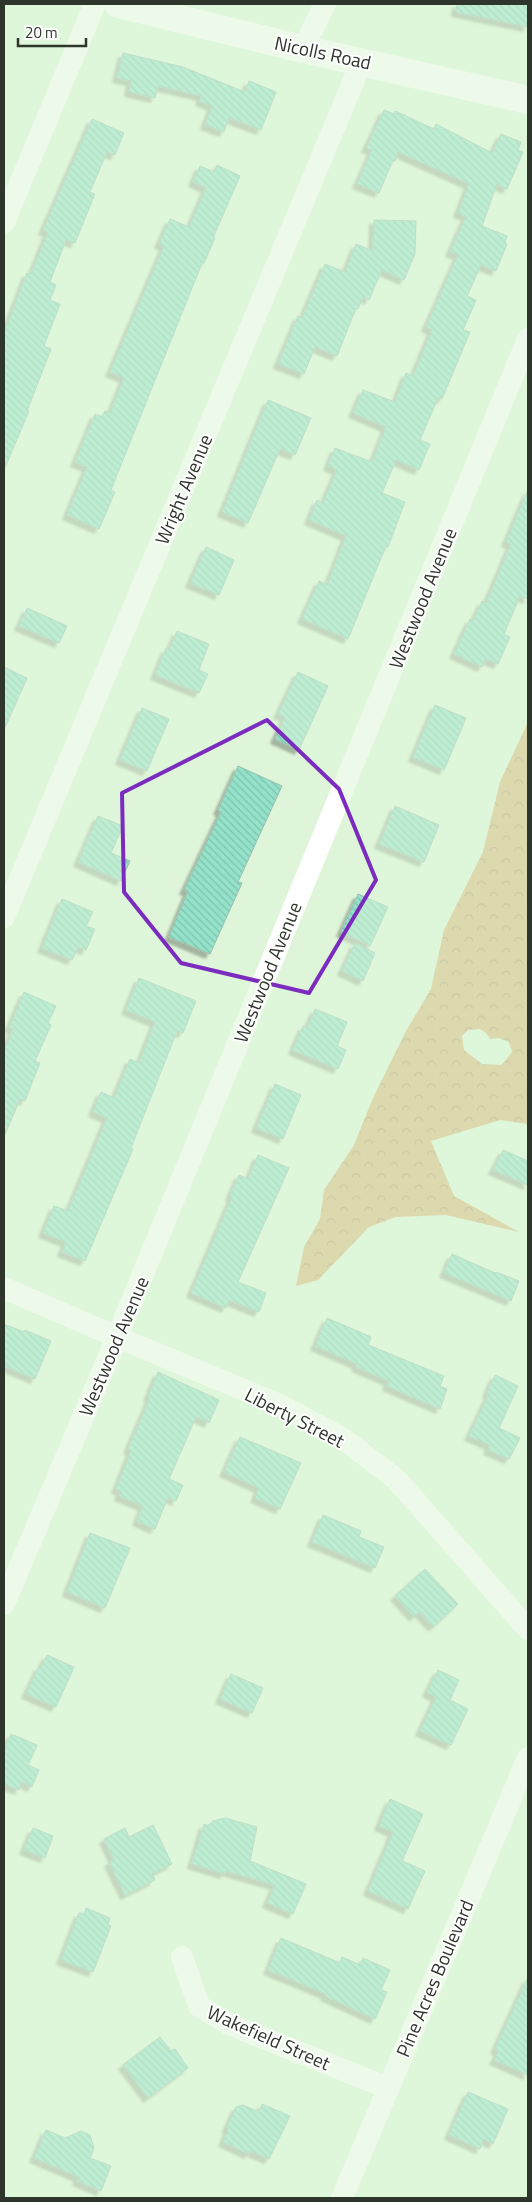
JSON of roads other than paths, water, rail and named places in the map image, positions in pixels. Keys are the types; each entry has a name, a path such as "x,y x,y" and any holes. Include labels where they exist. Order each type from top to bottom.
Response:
{"street":[{"path":"4,222 95,4"},
{"name":"Nicolls Road","path":"118,4 528,100"},
{"path":"304,49 325,4"},
{"name":"Wright Avenue","path":"4,916 362,61"},
{"name":"Westwood Avenue","path":"4,1604 117,1337 528,339"},
{"name":"Liberty Street","path":"4,1288 282,1406 342,1438 396,1479 528,1629"},
{"name":"Pine Acres Boulevard","path":"342,2198 528,1758"},
{"name":"Wakefield Street","path":"182,1957 199,2006 229,2024 388,2088"}]}
